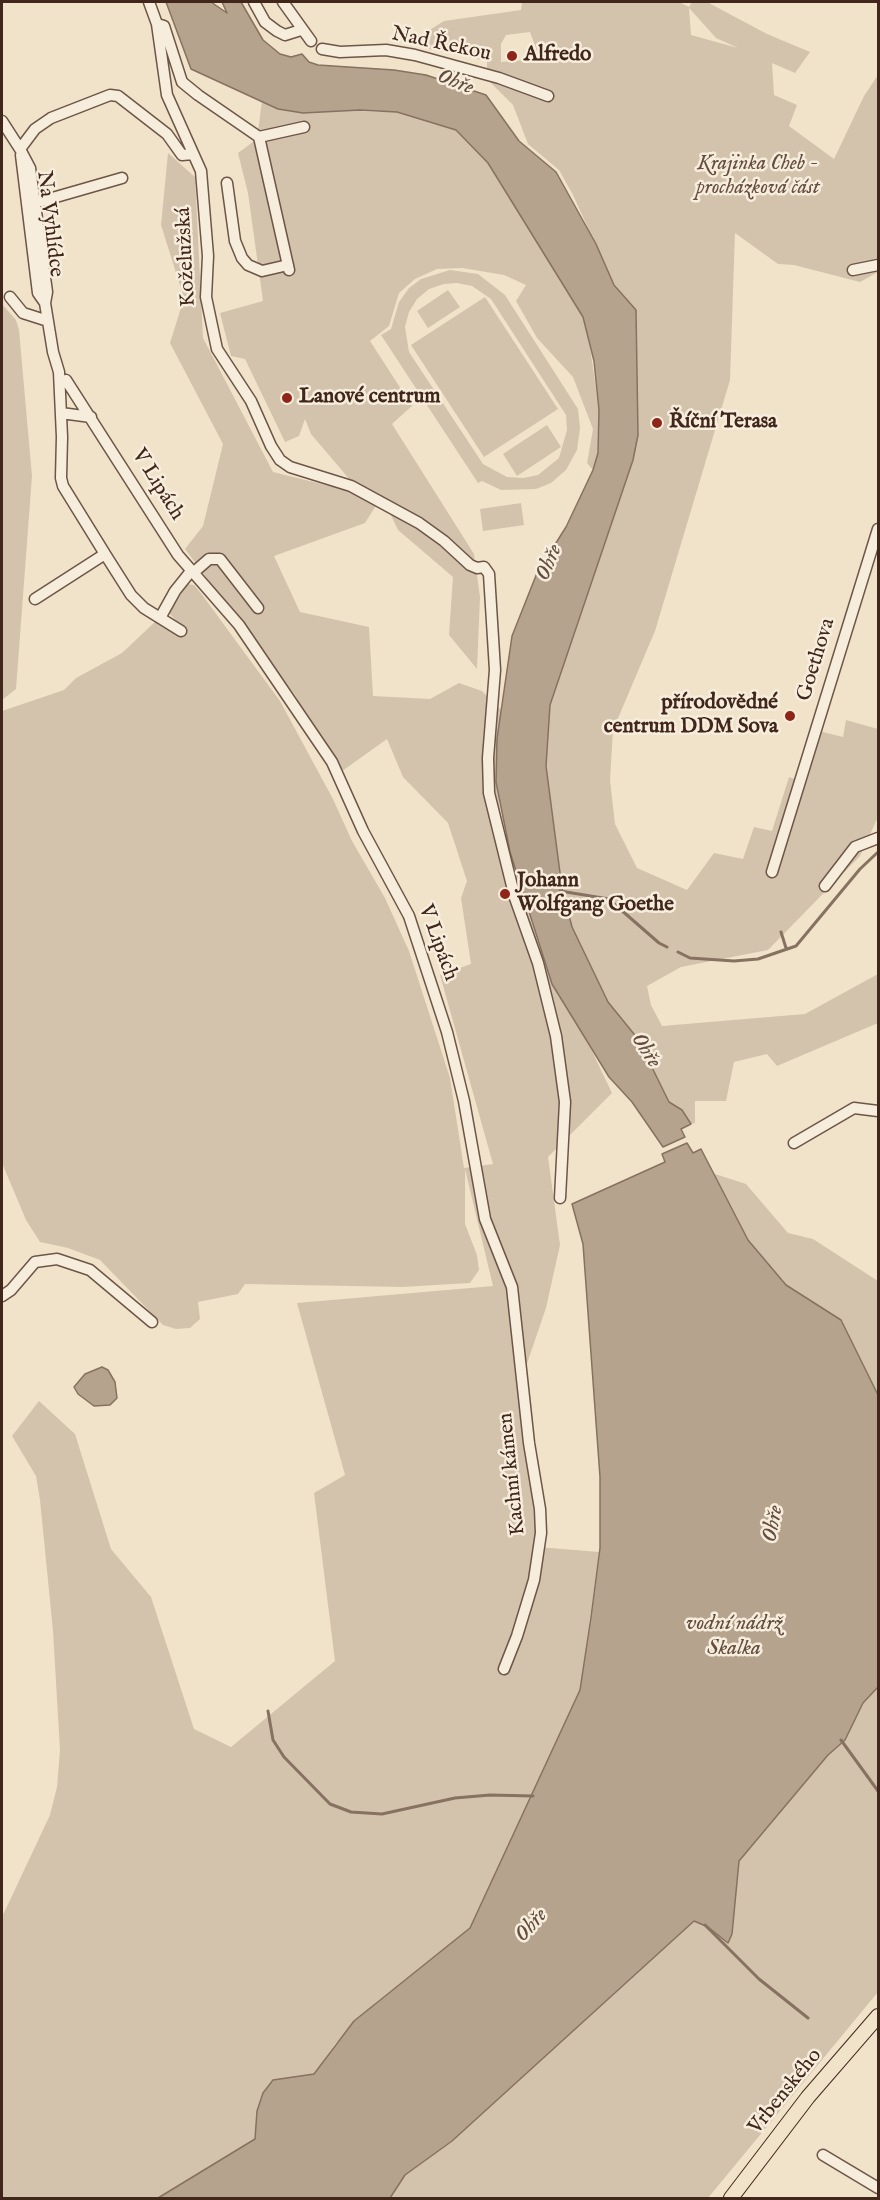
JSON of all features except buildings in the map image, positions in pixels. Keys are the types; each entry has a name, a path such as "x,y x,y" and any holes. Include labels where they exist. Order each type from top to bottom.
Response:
{"main road":[{"name":"Vrbenského","path":"731,2199 808,2097 879,2016"}],"street":[{"name":"Koželužská","path":"149,2 157,24 167,95 201,171 208,256 206,297 217,349 251,401 280,460 290,466 351,486 428,529 470,565 477,568 484,567 490,580 495,670 488,758 489,793 512,887 542,976 556,1036 565,1102 560,1198"},
{"path":"254,2 265,22 277,31 285,35 302,30"},
{"path":"283,2 311,40"},
{"name":"Koželužská","path":"157,24 164,26 182,82 260,137"},
{"name":"Nad Řekou","path":"322,49 340,52 386,51 415,55 499,78 548,96"},
{"path":"20,148 34,129 51,118 110,95 118,96 167,134 182,155 193,154"},
{"name":"Na Vyhlídce","path":"2,121 30,168 30,201 46,292 48,321 59,372 62,437 60,468 63,486 131,595 180,631"},
{"path":"227,183 235,241 248,265 262,271 289,268 260,137 304,127"},
{"path":"30,201 122,178"},
{"path":"853,270 879,265"},
{"path":"10,297 23,313 32,318 48,321"},
{"name":"V Lipách","path":"66,380 178,555 239,625 332,762 363,831 409,916 447,1032 464,1101 485,1219 512,1287 523,1378"},
{"path":"61,413 91,417"},
{"name":"Goethova","path":"772,872 879,529"},
{"path":"35,599 105,554"},
{"path":"160,618 175,591 192,572 209,559 220,559 258,608"},
{"path":"825,885 855,847 879,838"},
{"path":"794,1143 854,1108 879,1111"},
{"path":"2,1296 11,1290 35,1262 57,1259 90,1270 152,1322"},
{"name":"Kachní kámen","path":"504,1668 517,1636 534,1580 541,1533 523,1378"},
{"path":"823,2155 875,2185 879,2173"}],"green space":[{"name":"Krajinka Cheb - procházková část","path":"522,2 679,2 689,7 692,2 707,2 767,34 810,52 795,73 772,63 774,95 797,105 789,126 834,159 864,96 878,75 878,272 860,282 794,265 778,264 735,233 730,380 655,631 613,730 610,780 615,824 637,868 687,890 714,853 743,859 754,827 772,831 789,777 802,782 819,731 843,737 846,720 878,729 878,817 860,856 768,950 681,967 647,986 651,1005 662,1026 805,1014 878,974 878,1023 777,1066 767,1054 734,1062 726,1101 695,1101 695,1123 691,1124 682,1110 669,1102 638,1039 608,1002 572,927 562,888 546,766 550,705 633,460 638,435 636,311 612,281 573,195 559,170 528,144 513,105 487,79 487,61 429,49 424,42 428,31 444,21 521,10","holes":["689,8 716,38 738,48 691,35","530,32 536,48 536,59 501,62 501,44 506,35"]},
{"path":"262,101 278,109 397,112 456,130 488,163 583,317 589,340 599,410 598,453 593,470 587,463 593,429 573,377 537,338 516,301 526,285 504,275 462,268 437,269 415,279 399,293 389,326 370,341 412,406 392,424 474,554 480,597 477,669 449,635 453,577 398,530 382,496 365,523 274,556 300,612 369,627 373,696 430,699 459,683 482,691 501,710 496,782 502,823 518,882 552,984 590,1047 612,1093 548,1157 560,1245 546,1308 521,1381 538,1547 599,1552 580,1690 470,1929 379,2000 335,2044 314,2074 273,2080 263,2093 257,2111 255,2139 158,2198 2,2198 2,1917 50,1815 57,1787 60,1750 53,1631 40,1500 36,1476 12,1436 39,1401 75,1434 111,1549 151,1597 194,1729 231,1747 335,1661 314,1493 345,1475 297,1303 493,1286 465,1169 465,1224 477,1255 479,1270 470,1283 402,1287 245,1284 238,1294 198,1302 200,1319 190,1328 176,1329 163,1325 100,1260 68,1248 40,1242 26,1220 2,1163 2,711 64,690 76,678 122,653 156,621 184,629 169,613 187,584 194,585 200,592 280,701 333,799 352,841 385,898 409,951 450,1078 464,1168 493,1164 440,975 471,964 461,898 467,881 448,823 403,777 387,739 338,774 295,695 185,549 203,526 223,444 170,343 184,298 161,225 168,153 195,177 203,338 273,472 362,494 311,434 305,419 299,436 285,442 245,359 231,356 220,313 263,301 248,193 238,153 257,139"},
{"path":"450,270 478,274 505,295 578,409 580,428 577,450 566,470 551,483 536,489 501,490 482,481 478,483 381,335 391,329 399,302 409,288 421,279","holes":["457,283 472,286 491,299 566,415 567,430 559,458 538,475 523,478 507,477 483,464 409,352 405,327 409,312 417,299 429,289 444,284"]},
{"path":"448,290 460,307 428,328 417,311"},
{"path":"485,297 558,409 484,457 411,345"},
{"path":"2,304 16,320 19,330 32,476 16,689 2,700"},
{"path":"547,425 561,447 517,476 503,454"},
{"path":"521,503 524,525 483,531 480,509"},
{"path":"712,1173 746,1184 788,1233 813,1239 878,1281 878,1395 841,1320 786,1285 748,1240"},
{"path":"878,1687 878,1992 708,2198 390,2198 405,2175 452,2141 694,1921 708,1927 728,1943 732,1934 739,1861 828,1755 845,1740 863,1703"}],"water":[{"name":"Ohře","path":"166,2 211,2 227,13 222,2 241,2 263,40 280,54 291,57 302,54 309,62 318,65 394,70 426,75 486,95 519,141 556,172 596,244 614,285 636,310 638,435 633,460 550,705 546,766 562,888 572,927 608,1002 638,1039 669,1102 682,1110 691,1124 681,1129 685,1137 663,1147 632,1102 609,1077 552,984 510,852 496,782 497,739 512,636 537,573 566,527 593,470 598,453 599,410 594,361 583,317 488,163 456,130 397,112 360,110 303,113 278,109 191,69"},
{"name":"vodní nádrž Skalka","path":"687,1143 693,1153 701,1149 748,1240 786,1285 841,1320 878,1395 878,1687 863,1703 845,1740 828,1755 739,1861 732,1934 728,1943 708,1927 694,1921 452,2141 405,2175 390,2198 158,2198 255,2139 257,2111 263,2093 273,2080 314,2074 354,2021 470,1928 580,1690 591,1617 600,1548 600,1477 583,1244 572,1204 665,1162 662,1154"},
{"path":"102,1367 108,1370 115,1382 117,1398 110,1405 94,1406 78,1394 74,1387 85,1374"}],"waterway":[{"path":"678,952 690,958 734,961 758,959 796,946 860,869 878,852"},
{"path":"560,891 609,899"},
{"path":"612,902 659,943 667,947"},
{"path":"781,932 786,948"},
{"path":"268,1711 273,1740 284,1757 330,1804 351,1812 382,1814 455,1798 490,1795 533,1796"},
{"path":"841,1740 878,1791"},
{"path":"705,1925 759,1979 808,2018"}],"place":[{"name":"Alfredo","path":"512,56"},
{"name":"Lanové centrum","path":"287,398"},
{"name":"Říční Terasa","path":"657,423"},
{"name":"přírodovědné centrum DDM Sova","path":"790,716"},
{"name":"Johann Wolfgang Goethe","path":"505,894"}]}
